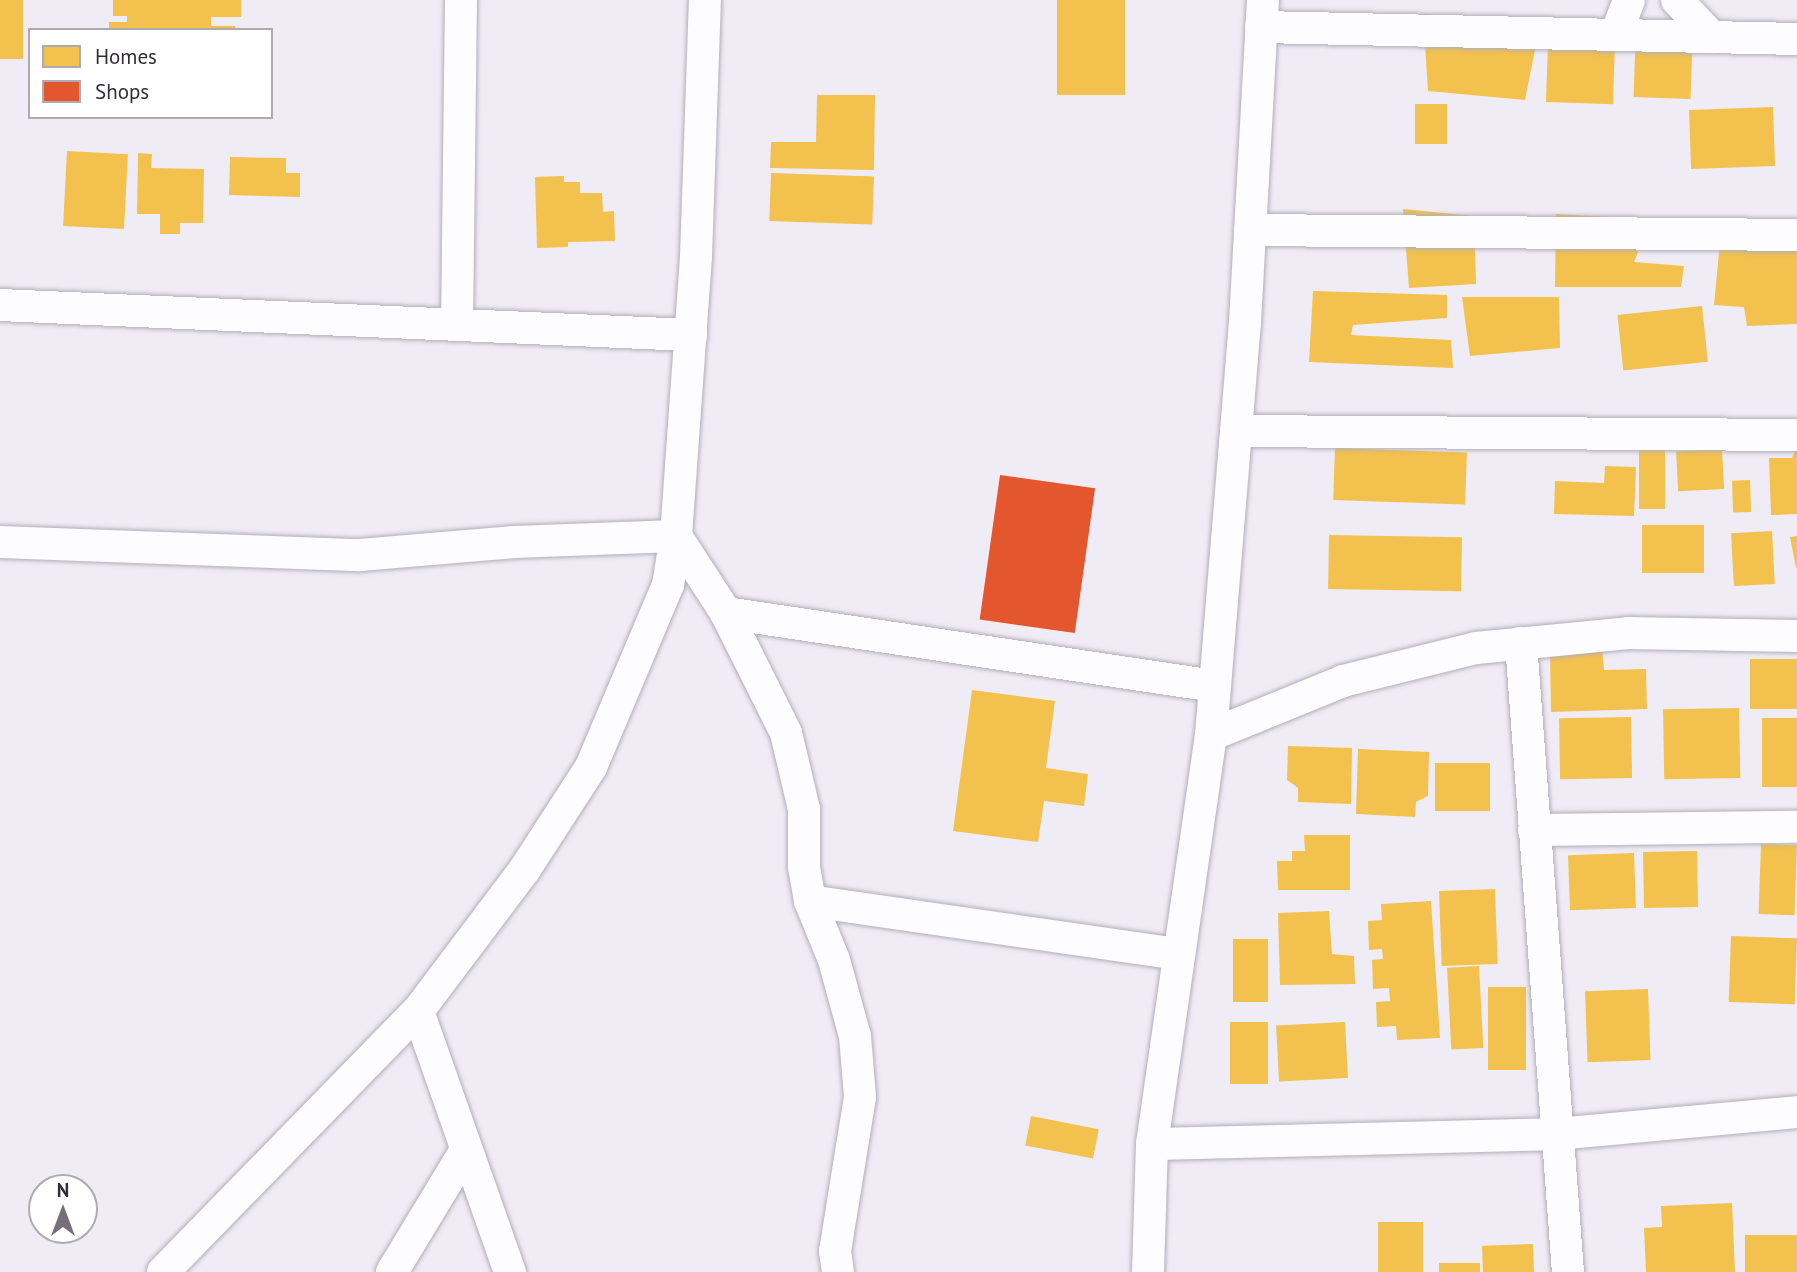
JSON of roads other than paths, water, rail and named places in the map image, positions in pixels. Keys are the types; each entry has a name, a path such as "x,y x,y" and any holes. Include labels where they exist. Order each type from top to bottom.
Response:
{"street":[{"path":"457,325 461,0"},
{"path":"163,1272 418,1011 525,869 591,767 667,585 677,536 691,335 705,0"},
{"path":"1616,34 1629,0"},
{"path":"1677,0 1712,37"},
{"path":"1148,1272 1152,1144 1211,735 1236,431 1262,13 1616,34 1797,39"},
{"path":"1250,230 1797,235"},
{"path":"0,305 691,335"},
{"path":"1236,431 1797,435"},
{"path":"0,542 360,555 514,542 677,536"},
{"path":"677,536 726,613 786,733 804,809 804,867 810,901 834,960 855,1036 860,1097 835,1251 838,1272"},
{"path":"726,613 1215,686"},
{"path":"1211,735 1343,681 1476,648 1628,633 1797,636"},
{"path":"1521,643 1568,1272"},
{"path":"1534,830 1797,827"},
{"path":"810,901 1179,954"},
{"path":"418,1011 510,1272"},
{"path":"1152,1144 1556,1133 1797,1112"},
{"path":"392,1272 466,1150"}]}
